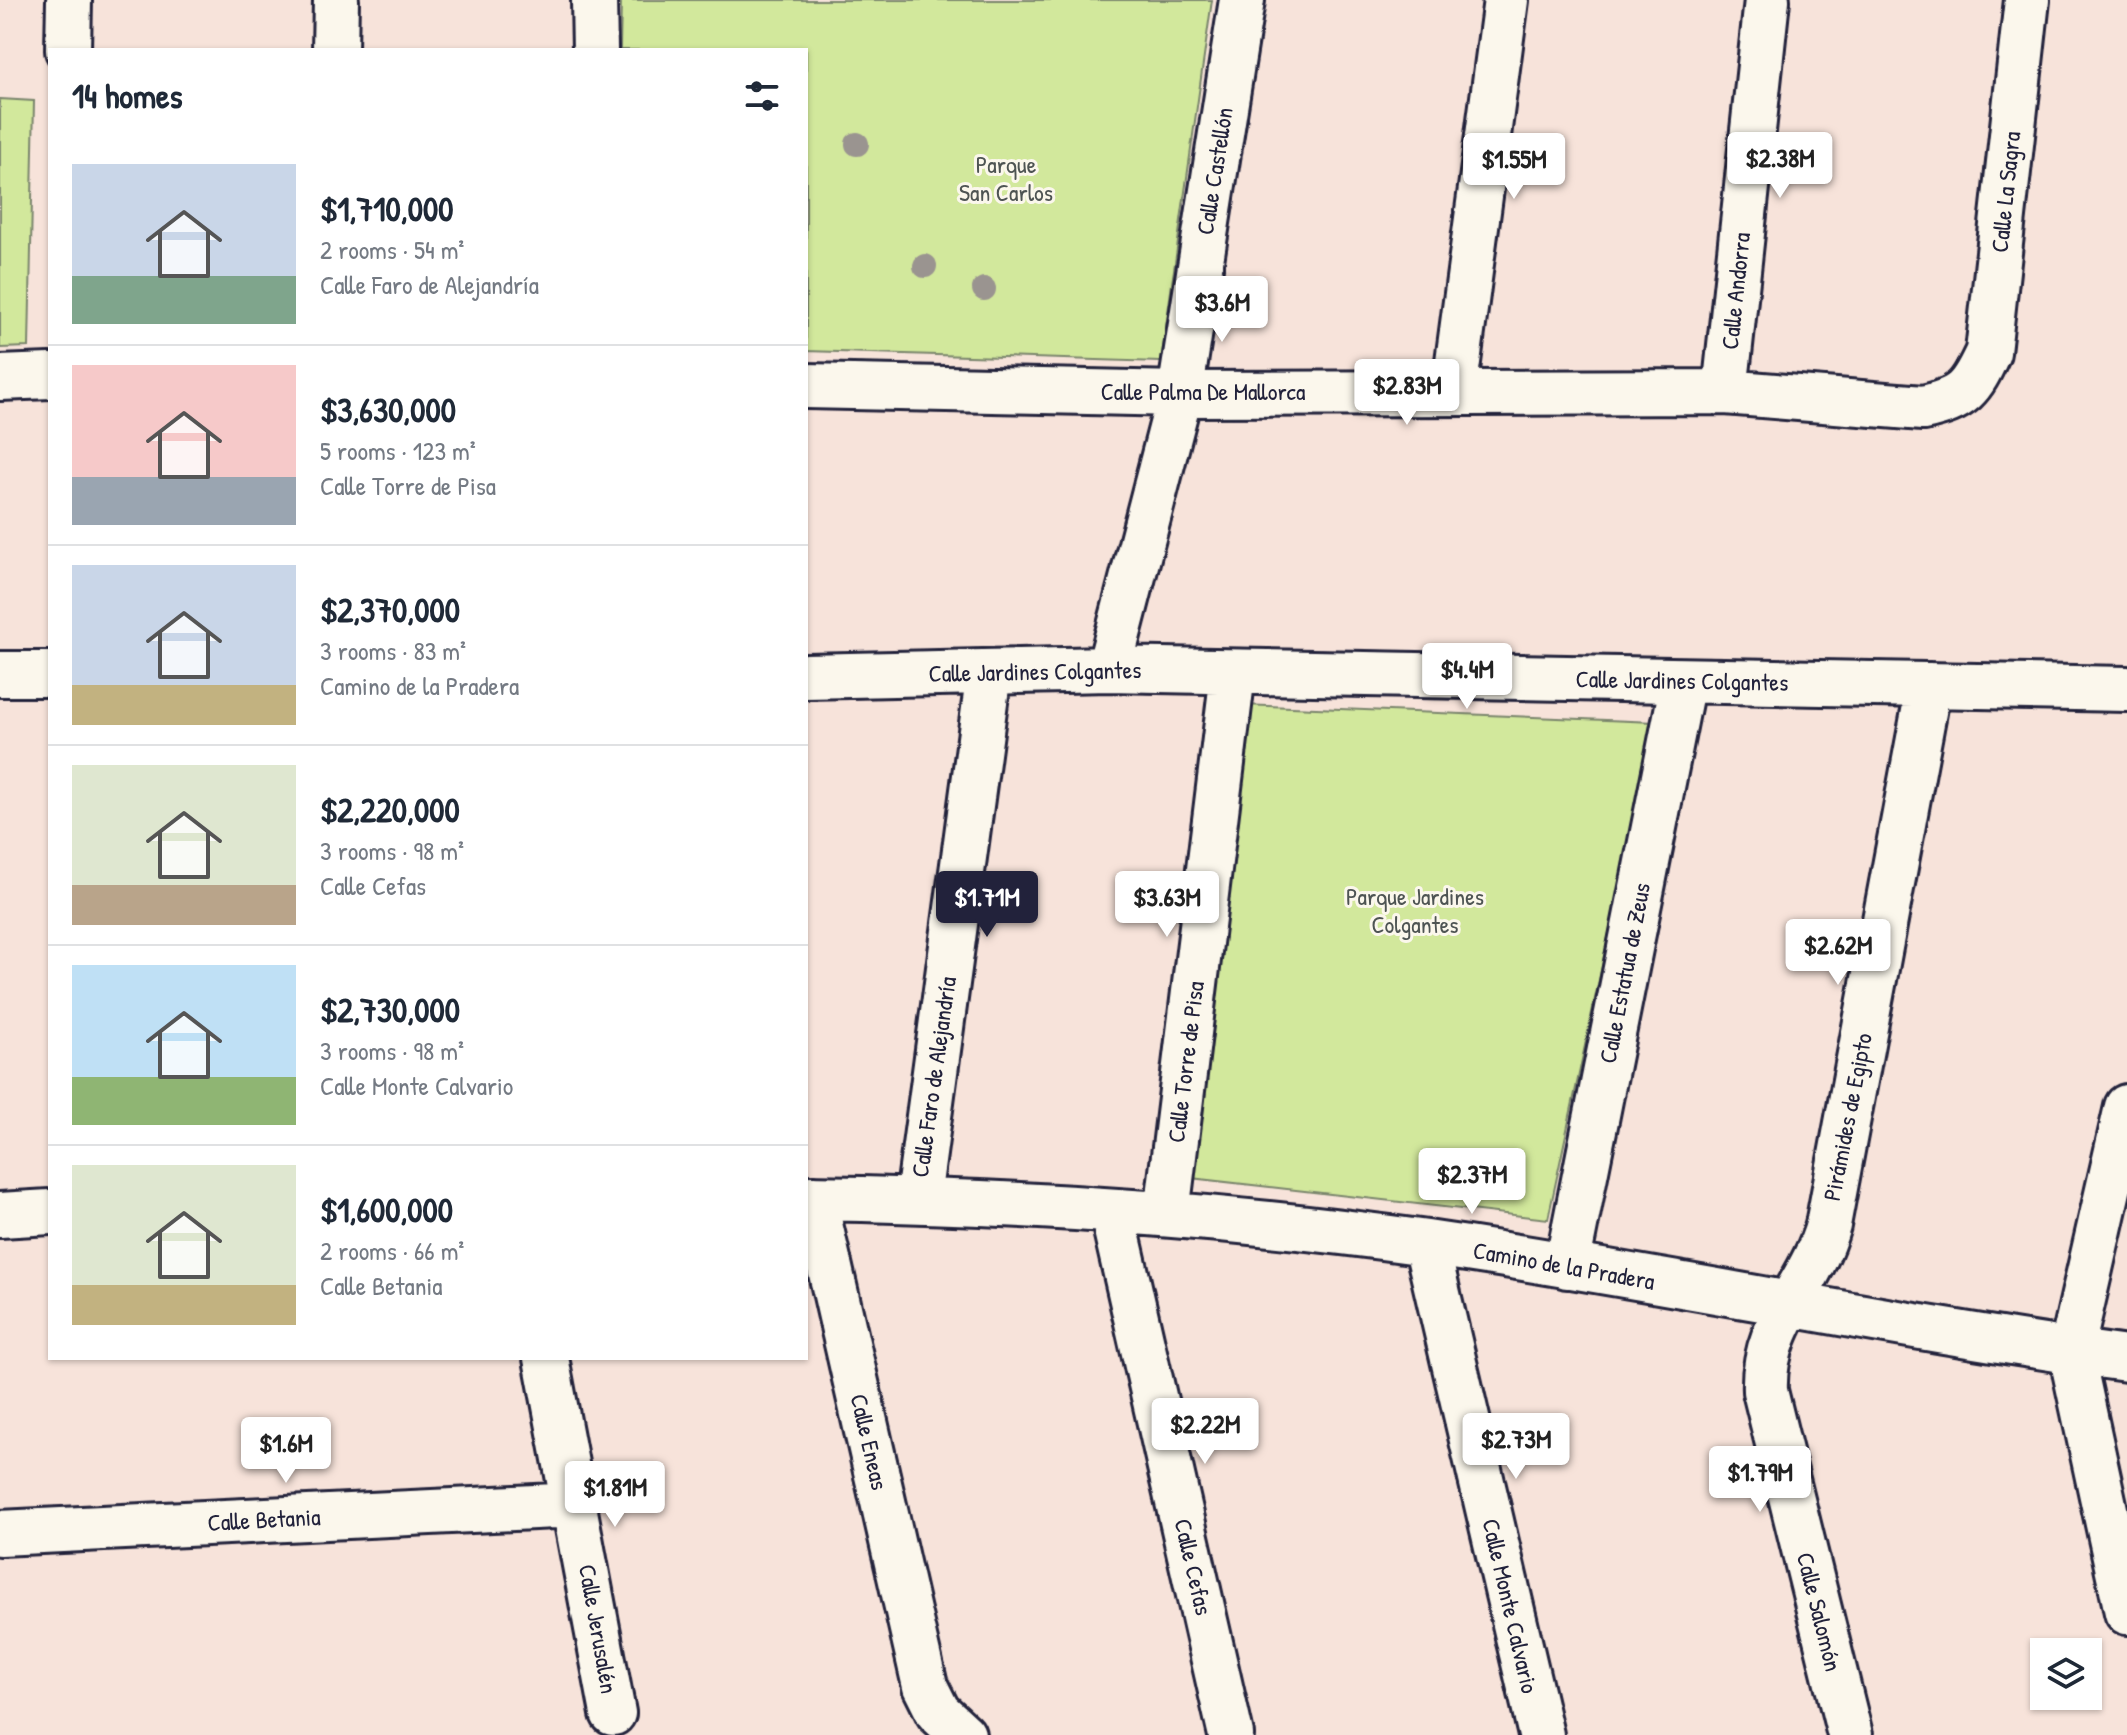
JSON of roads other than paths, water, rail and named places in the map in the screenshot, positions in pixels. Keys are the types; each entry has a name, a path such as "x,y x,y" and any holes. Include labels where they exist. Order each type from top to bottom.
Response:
{"street":[{"path":"68,48 69,0"},
{"path":"335,48 336,0"},
{"path":"594,0 595,48"},
{"name":"Calle Castellón","path":"1109,669 1180,394 1242,0"},
{"path":"1454,392 1506,0"},
{"name":"Calle Andorra","path":"1725,392 1767,0"},
{"name":"Calle La Sagra","path":"1974,382 1988,352 2027,0"},
{"path":"0,378 48,376"},
{"name":"Calle Palma De Mallorca","path":"808,386 1180,394 1725,392 1923,408 1954,401 1974,382"},
{"name":"Calle Jardines Colgantes","path":"808,676 1109,669 2127,689"},
{"name":"Calle Faro de Alejandría","path":"918,1198 989,672"},
{"name":"Calle Torre de Pisa","path":"1167,1213 1233,673"},
{"path":"2,685 48,674"},
{"name":"Calle Estatua de Zeus","path":"1567,1266 1683,681"},
{"name":"Pirámides de Egipto","path":"1789,1305 1821,1248 1828,1225 1929,685"},
{"path":"2127,1107 2071,1352 2127,1612"},
{"name":"Camino de la Pradera","path":"810,1198 918,1198 1167,1213 1426,1243 2127,1359"},
{"name":"Calle Eneas","path":"810,1198 925,1686 938,1712 963,1735"},
{"path":"0,1215 48,1212"},
{"name":"Calle Cefas","path":"1112,1212 1231,1735"},
{"name":"Calle Monte Calvario","path":"1426,1243 1541,1735"},
{"name":"Calle Salomón","path":"1789,1305 1764,1362 1765,1391 1850,1735"},
{"name":"Calle Jerusalén","path":"546,1360 613,1713"},
{"name":"Calle Betania","path":"0,1533 576,1505"}],"park label":[{"name":"Parque San Carlos","path":"1006,179"},
{"name":"Parque Jardines Colgantes","path":"1415,911"}]}
